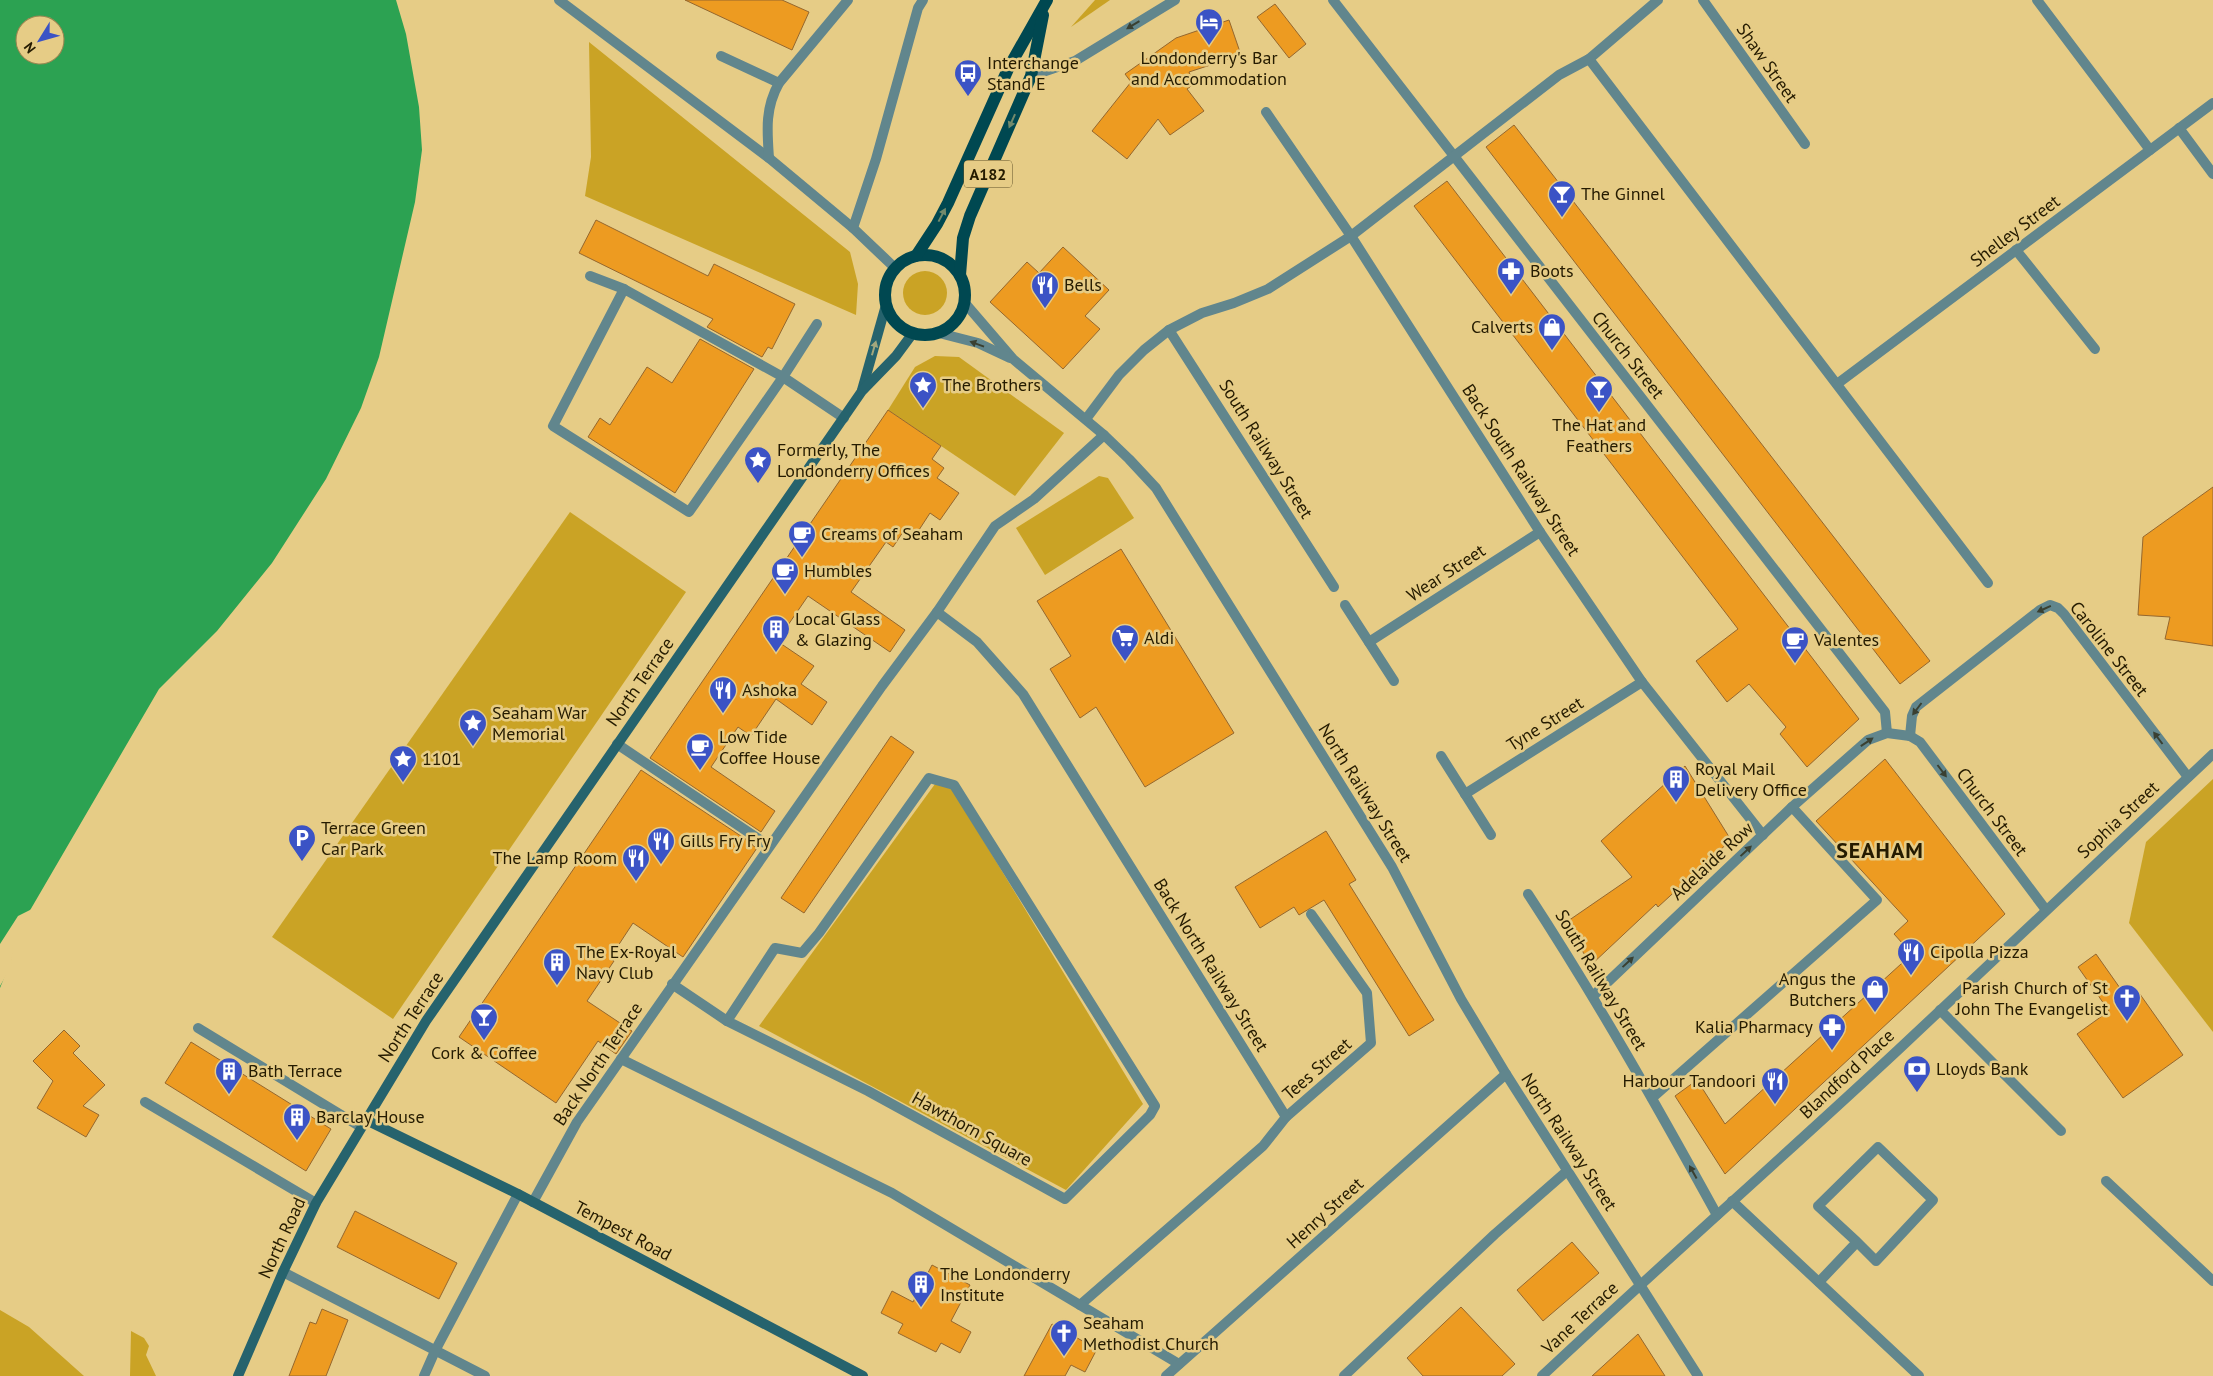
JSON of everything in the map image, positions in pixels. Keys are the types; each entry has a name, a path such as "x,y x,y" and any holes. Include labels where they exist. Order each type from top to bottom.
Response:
{"main road":[{"name":"A182","path":"960,275 963,238 970,216 1031,76 1046,3"},
{"name":"A182","path":"916,256 948,203 1008,69 1046,3"},
{"path":"928,255 941,258 951,264 960,275 964,288 964,302 960,314 951,326 939,333 926,335 913,333 901,327 892,317 886,305 886,286 895,268 904,261 916,256 928,255"},
{"name":"North Terrace","path":"862,391 886,305"},
{"name":"North Terrace","path":"363,1123 426,1021 862,391 896,356 913,333"},
{"name":"Tempest Road","path":"363,1123 518,1194 863,1376"},
{"name":"North Road","path":"238,1376 283,1272 316,1203 363,1123"}],"street":[{"path":"559,0 769,158 853,228 895,268"},
{"path":"769,158 767,129 770,99 779,83 848,0"},
{"path":"853,228 876,159 918,8 923,0"},
{"path":"1031,76 1075,61 1175,0"},
{"name":"Church Street","path":"1332,0 1885,712 1887,733"},
{"path":"1086,419 1119,375 1144,350 1170,330 1202,313 1234,303 1268,289 1351,236 1559,75 1590,58 1658,0"},
{"name":"Shaw Street","path":"1703,0 1805,144"},
{"path":"2037,0 2150,150"},
{"path":"721,56 779,83"},
{"path":"1590,58 1988,583"},
{"name":"Shelley Street","path":"1837,384 2213,103"},
{"name":"Back South Railway Street","path":"1266,112 1351,236 1540,532 1642,682 1763,835"},
{"path":"2179,128 2213,174"},
{"path":"2016,250 2095,349"},
{"path":"590,276 624,289 783,377 844,418"},
{"path":"624,289 553,426 689,512 783,377 817,324"},
{"name":"North Railway Street","path":"964,302 1013,359 1104,435 1156,488 1392,867 1461,999 1506,1074 1698,1376"},
{"name":"South Railway Street","path":"1170,330 1334,586"},
{"name":"North Railway Street","path":"939,333 978,343 1013,359"},
{"name":"Back North Terrace","path":"533,1202 577,1122 769,846 882,686 937,612 995,526 1034,499 1104,435"},
{"name":"Wear Street","path":"1369,642 1540,532"},
{"path":"1345,605 1394,681"},
{"name":"Caroline Street","path":"1910,736 1912,716 1916,707 2040,610 2050,606 2058,608 2064,614 2188,777"},
{"name":"Back North Railway Street","path":"937,612 977,642 1023,694 1286,1117"},
{"name":"Tyne Street","path":"1465,794 1642,682"},
{"path":"1887,733 1910,736"},
{"name":"Adelaide Row","path":"1593,996 1792,807 1868,740 1887,733"},
{"name":"Church Street","path":"1910,736 1920,742 2046,910"},
{"path":"617,744 769,846"},
{"name":"Sophia Street","path":"2046,910 2213,754"},
{"path":"1441,756 1491,835"},
{"name":"Hawthorn Square","path":"929,778 954,785 1155,1106 1150,1115 1065,1199 868,1091 727,1021 774,948 802,953 819,933 929,778"},
{"path":"1652,1098 1877,900 1792,807"},
{"name":"South Railway Street","path":"1528,894 1593,996 1717,1215"},
{"name":"Blandford Place","path":"1668,1259 1698,1234 2046,910"},
{"name":"Tees Street","path":"1286,1117 1371,1043 1367,993 1311,914"},
{"path":"672,984 727,1021"},
{"path":"1940,1010 2060,1132"},
{"path":"198,1028 363,1123"},
{"path":"621,1059 892,1193 1179,1364"},
{"name":"Henry Street","path":"1166,1376 1506,1074"},
{"path":"145,1102 316,1203"},
{"path":"1080,1305 1263,1146 1286,1117"},
{"path":"1878,1147 1933,1200 1876,1261 1857,1242 1818,1206 1878,1147"},
{"path":"1344,1376 1495,1234 1567,1171"},
{"path":"2106,1181 2213,1281"},
{"path":"424,1376 435,1351 518,1194"},
{"path":"1732,1201 1919,1376"},
{"path":"1819,1282 1857,1242"},
{"name":"Vane Terrace","path":"1542,1376 1668,1259"},
{"path":"283,1272 485,1376"}],"shaded area":[{"path":"0,0 396,0 406,34 419,107 422,150 415,202 379,357 361,408 326,479 272,563 217,631 159,689 11,943 8,968 0,988"},
{"path":"1095,0 1110,0 1071,27"},
{"path":"589,42 850,252 858,284 856,315 585,196 591,157"},
{"path":"921,271 929,271 941,277 947,293 941,309 929,315 921,315 909,309 903,297 903,289 909,277"},
{"path":"935,356 959,357 1064,433 1015,496 888,410 915,367"},
{"path":"1099,476 1108,478 1134,518 1045,575 1016,528"},
{"path":"570,512 686,592 393,1019 272,937"},
{"path":"2213,779 2213,1032 2129,923 2146,842"},
{"path":"935,784 951,787 1143,1104 1066,1190 759,1026"},
{"path":"0,1310 29,1327 84,1376 0,1376"},
{"path":"131,1331 144,1338 149,1346 146,1355 156,1376 130,1376"}],"pier":[{"path":"34,908 13,944 11,967 0,986 0,944 18,916"}],"building":[{"path":"685,0 782,0 809,12 792,50"},
{"path":"1275,4 1306,44 1289,58 1257,17"},
{"path":"1229,20 1241,55 1189,72 1194,84 1187,89 1204,111 1170,135 1158,119 1127,159 1092,131 1131,82 1125,74 1176,38"},
{"path":"1514,125 1930,661 1900,684 1486,147"},
{"path":"1447,181 1859,719 1807,767 1780,734 1786,727 1749,684 1727,702 1696,661 1738,629 1414,206"},
{"path":"596,220 708,276 714,264 795,304 772,349 768,347 762,357 707,327 713,319 579,253"},
{"name":"Bells","path":"1063,247 1109,290 1085,316 1100,329 1063,369 990,302 1027,262 1039,273"},
{"path":"700,339 754,369 675,493 588,437 600,418 610,425 647,367 672,383"},
{"path":"888,410 941,446 932,459 944,468 937,478 959,493 940,520 930,513 917,533 907,526 893,547 886,542 851,592 905,630 890,652 808,596 777,641 814,666 801,684 827,702 812,725 776,699 751,736 738,727 711,767 775,811 761,832 650,758"},
{"path":"2213,487 2213,646 2165,639 2170,617 2138,615 2143,537"},
{"name":"Aldi","path":"1121,549 1234,733 1145,787 1096,707 1080,718 1050,669 1071,656 1037,601"},
{"path":"891,736 914,752 804,913 781,898"},
{"path":"1885,759 2005,914 1725,1174 1675,1096 1697,1080 1725,1124 1912,954 1894,934 1908,921 1816,821"},
{"name":"Royal Mail Delivery Office","path":"1685,766 1731,840 1658,907 1656,904 1591,965 1565,923 1632,877 1601,841"},
{"path":"641,770 757,848 683,957 633,923 610,958 614,961 587,1001 632,1031 616,1054 598,1041 556,1103 459,1037"},
{"path":"1326,831 1356,880 1349,884 1434,1020 1409,1036 1324,900 1299,915 1294,907 1260,928 1235,887"},
{"name":"Parish Church of St John The Evangelist","path":"2096,954 2127,998 2137,990 2183,1055 2123,1098 2077,1034 2109,1011 2078,967"},
{"path":"64,1030 80,1046 73,1053 105,1085 83,1106 99,1115 86,1137 37,1108 53,1081 33,1061"},
{"name":"Bath Terrace","path":"191,1042 331,1129 306,1171 165,1083"},
{"path":"355,1211 457,1263 439,1299 337,1247"},
{"path":"1572,1242 1599,1273 1543,1321 1517,1290"},
{"name":"The Londonderry Institute","path":"932,1265 970,1285 951,1321 971,1332 960,1353 941,1343 936,1352 898,1333 903,1324 881,1313 892,1291 913,1302"},
{"path":"1461,1307 1515,1364 1502,1376 1423,1376 1407,1358"},
{"path":"322,1309 348,1320 326,1376 289,1376 310,1322 316,1324"},
{"name":"Seaham Methodist Church","path":"1052,1324 1097,1349 1085,1372 1071,1365 1065,1376 1024,1376"},
{"path":"1638,1334 1665,1376 1592,1376"}],"place":[{"name":"Londonderry's Bar and Accommodation","path":"1209,46"},
{"name":"Interchange Stand E","path":"968,97"},
{"name":"The Ginnel","path":"1562,218"},
{"name":"Boots","path":"1511,295"},
{"name":"Bells","path":"1045,309"},
{"name":"Calverts","path":"1552,351"},
{"name":"The Brothers","path":"923,409"},
{"name":"The Hat and Feathers","path":"1599,413"},
{"name":"Formerly, The Londonderry Offices","path":"758,484"},
{"name":"Creams of Seaham","path":"802,558"},
{"name":"Humbles","path":"785,595"},
{"name":"Local Glass & Glazing","path":"776,653"},
{"name":"Aldi","path":"1125,662"},
{"name":"Valentes","path":"1795,664"},
{"name":"Ashoka","path":"723,714"},
{"name":"Seaham War Memorial","path":"473,747"},
{"name":"Low Tide Coffee House","path":"700,771"},
{"name":"1101","path":"403,783"},
{"name":"Royal Mail Delivery Office","path":"1676,803"},
{"name":"Terrace Green Car Park","path":"302,862"},
{"name":"Gills Fry Fry","path":"661,865"},
{"name":"The Lamp Room","path":"636,882"},
{"name":"Cipolla Pizza","path":"1911,976"},
{"name":"The Ex-Royal Navy Club","path":"557,986"},
{"name":"Angus the Butchers","path":"1875,1013"},
{"name":"Parish Church of St John The Evangelist","path":"2127,1022"},
{"name":"Cork & Coffee","path":"484,1041"},
{"name":"Kalia Pharmacy","path":"1832,1051"},
{"name":"Lloyds Bank","path":"1917,1093"},
{"name":"Bath Terrace","path":"229,1095"},
{"name":"Harbour Tandoori","path":"1775,1105"},
{"name":"Barclay House","path":"297,1141"},
{"name":"The Londonderry Institute","path":"921,1308"},
{"name":"Seaham Methodist Church","path":"1064,1357"}],"district":[{"name":"SEAHAM","path":"1880,850"}]}
